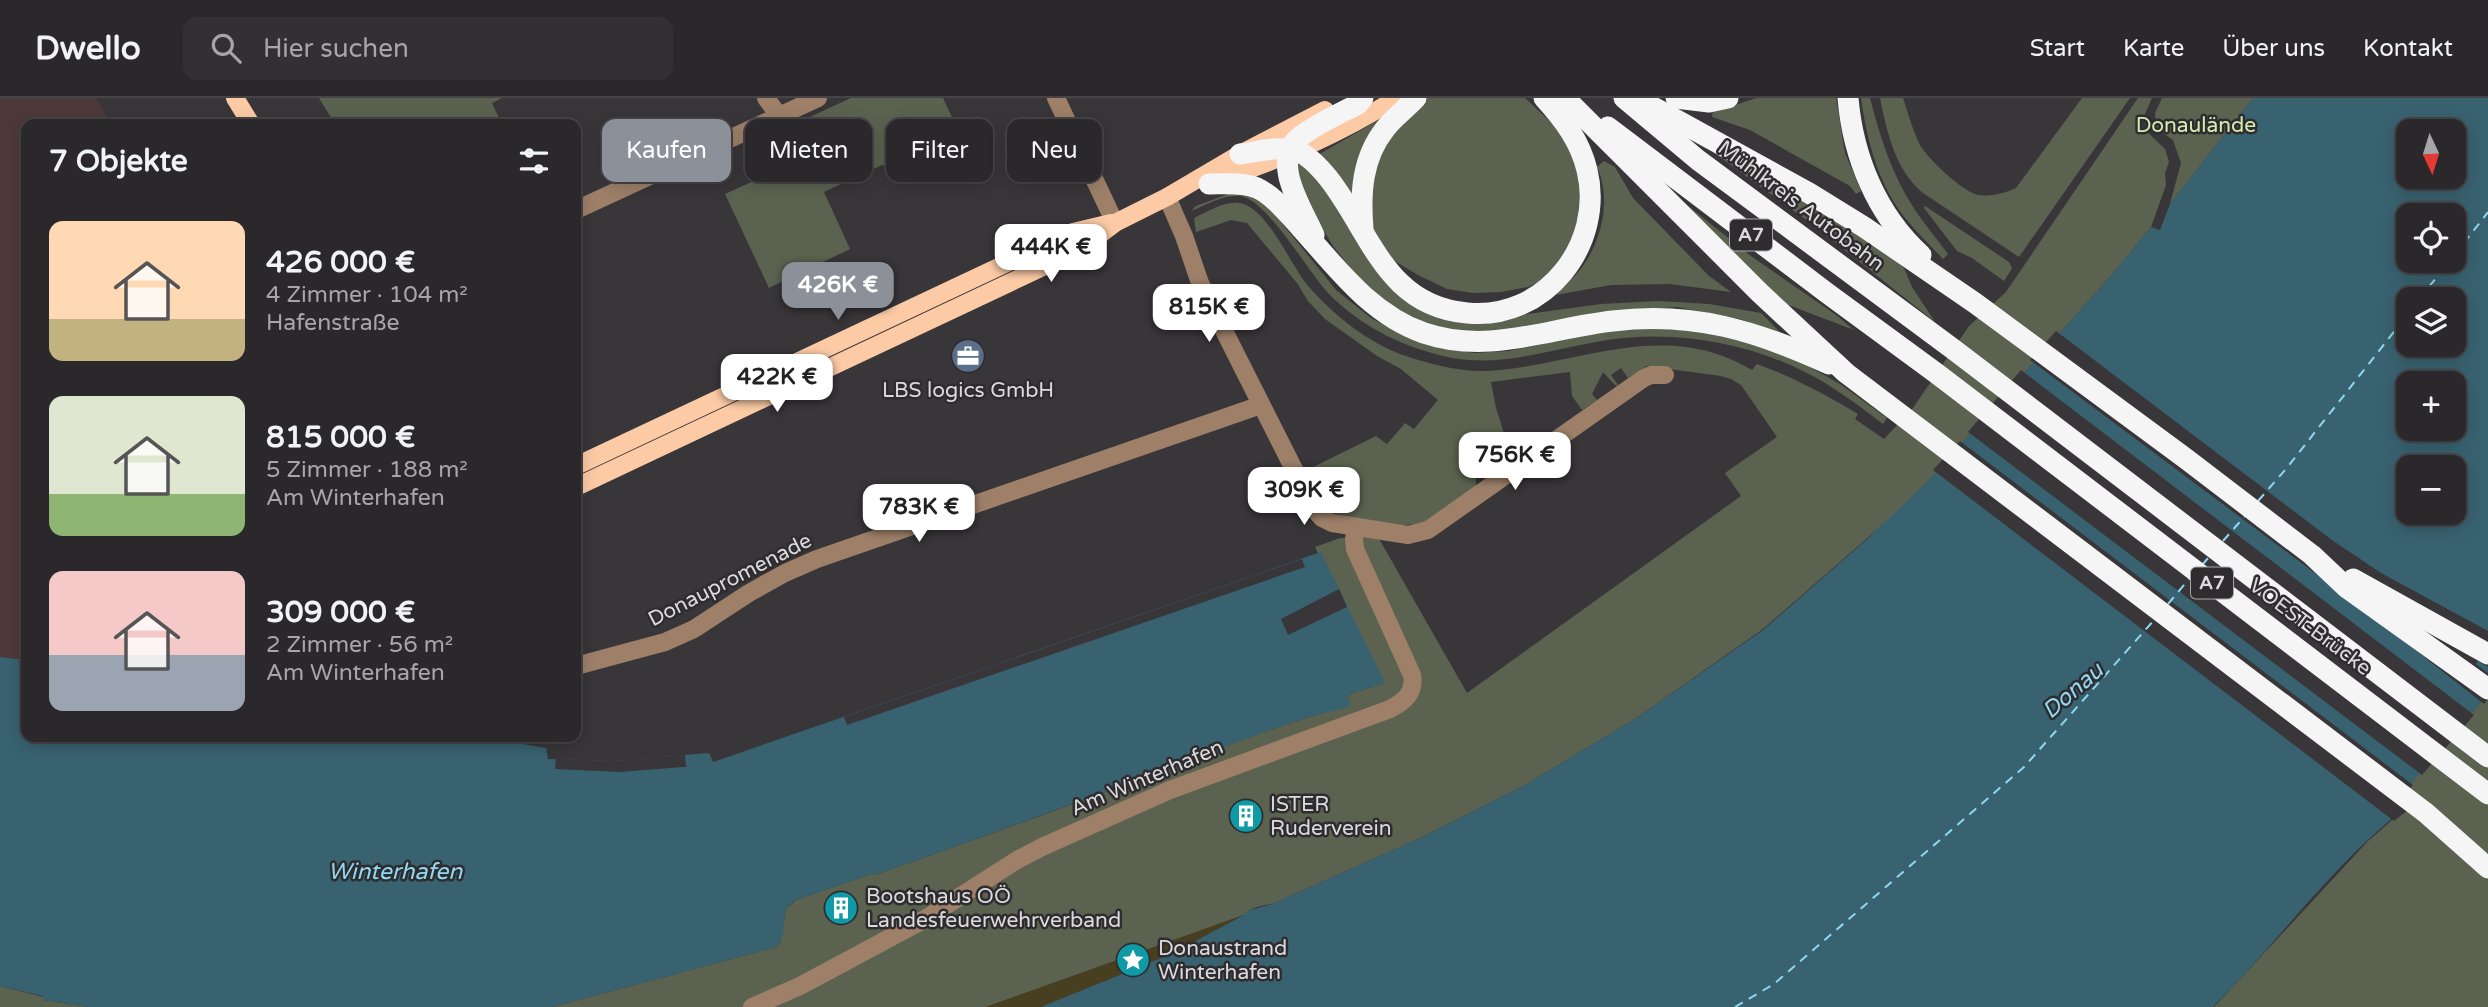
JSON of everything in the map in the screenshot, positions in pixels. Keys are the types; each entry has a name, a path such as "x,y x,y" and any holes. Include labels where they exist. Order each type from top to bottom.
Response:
{"highway":[{"path":"1320,250 1287,167 1302,135 1363,98"},
{"path":"1364,231 1362,186 1368,158 1386,128 1416,98"},
{"path":"1240,154 1292,152 1322,171 1390,274 1410,292 1436,306 1468,313 1488,313 1519,305 1548,288 1570,266 1582,241 1589,215 1590,185 1583,158 1573,134 1544,98"},
{"path":"1565,98 1769,301 1846,373 2427,813 2488,868"},
{"name":"VOEST-Brücke","path":"1565,98 1616,132 1936,373 2488,794"},
{"name":"Mühlkreis Autobahn","path":"1624,98 1698,160 1953,349"},
{"path":"1636,98 1808,193 1864,227 1975,303 2312,555 2347,588 2488,690"},
{"path":"1676,98 1709,102 1728,98"},
{"path":"1848,98 1859,158 1871,188 1893,224 1917,251 1975,303"},
{"path":"1209,184 1243,185 1258,189 1274,199 1345,279 1368,300 1405,325 1444,338 1481,343 1500,342 1593,323 1664,317 1756,333 1846,373"},
{"name":"VOEST-Brücke","path":"1953,349 2488,757"},
{"path":"2312,555 2488,654"}],"main road":[{"path":"235,98 248,119"},
{"path":"581,485 1081,249 1115,223 1347,98"},
{"path":"1167,197 1209,184 1341,132 1397,98"},
{"path":"581,464 1073,232 1115,223"}],"street":[{"path":"766,98 779,116"},
{"path":"581,208 818,98"},
{"path":"1056,98 1115,223"},
{"path":"1167,197 1200,283 1261,405 1314,509 1322,518 1332,523 1408,535 1435,527 1644,378 1665,375"},
{"name":"Donaupromenade","path":"581,665 665,642 694,629 785,573 817,559 1261,405"},
{"name":"Am Winterhafen","path":"752,1007 800,986 910,927 1042,847 1170,790 1403,702 1411,692 1412,675 1355,548 1356,528"}],"shaded area":[{"path":"0,98 96,98 108,119 21,119 21,659 0,657"}],"green space":[{"path":"319,98 502,98 492,103 500,119 332,119"},
{"path":"851,98 943,98 953,119 886,119 886,166 882,165 872,170 872,119 805,119"},
{"path":"1427,98 1525,98 1554,125 1568,145 1578,167 1581,188 1577,238 1548,278 1528,287 1501,292 1473,293 1447,289 1393,260 1374,240 1368,207 1378,149"},
{"path":"1756,98 1836,98 1845,153 1861,191 1856,194 1850,186 1750,130 1712,117 1713,109 1724,109"},
{"path":"1861,98 1870,98 1893,169 1915,210 1948,254 1943,259 1906,219 1888,192 1870,146"},
{"path":"1880,98 1903,98 1915,134 1924,151 1955,182 1972,193 1983,195 1998,194 2016,188 2082,98 2130,98 2019,257 1913,184 1894,150"},
{"path":"2138,98 2152,98 2140,125 2165,149 2169,162 2165,173 2166,185 2151,227 2117,269 1928,481 1896,513 1763,629 1638,717 1523,786 1416,840 1272,904 1257,907 1244,915 986,1007 552,1007 776,947 780,943 786,909 796,900 1013,826 1274,729 1350,706 1347,695 1384,683 1315,547 1340,538 1378,537 1467,693 1741,496 1725,473 1777,437 1741,385 1721,376 1647,366 1628,378 1621,368 1611,375 1618,385 1616,386 1603,372 1592,394 1597,400 1582,410 1572,396 1570,372 1491,382 1507,443 1476,465 1476,489 1438,515 1416,524 1376,524 1337,515 1322,503 1309,477 1303,476 1303,472 1376,436 1387,444 1405,423 1414,429 1438,400 1401,369 1377,356 1325,319 1247,223 1231,220 1196,232 1194,218 1227,204 1239,203 1249,207 1269,226 1302,278 1330,308 1377,343 1413,358 1455,369 1487,371 1620,349 1686,347 1719,355 1752,370 1757,364 1796,381 1858,414 1855,419 1884,439 1913,408 1969,326 2006,292"},
{"name":"Donaulände","path":"2162,98 2253,98 2170,204 2181,163 2173,140 2156,128 2155,113"},
{"path":"1391,113 1356,210 1316,156"},
{"path":"1713,152 1724,153 1874,242 1904,268 1912,287 1935,322 1816,227"},
{"path":"1604,161 1615,167 1633,198 1709,276 1731,292 1670,284 1611,285 1556,295 1587,260 1599,234 1604,193 1597,167"},
{"path":"1303,162 1316,174 1375,269 1394,291 1417,308 1470,322 1601,304 1658,301 1709,304 1761,313 1782,334 1740,319 1677,307 1606,312 1532,328 1463,333 1430,325 1395,308 1361,281 1333,246 1306,201 1296,165"},
{"path":"751,182 845,182 824,192 850,249 769,288 725,194"},
{"path":"1236,191 1264,201 1336,290 1371,318 1413,340 1475,353 1509,351 1602,331 1640,327 1722,333 1792,357 1840,384 1887,418 1883,424 1824,383 1780,361 1756,352 1705,340 1652,336 1626,338 1500,360 1460,359 1423,350 1380,332 1341,305 1320,284 1275,223 1252,201 1241,196 1229,197 1191,211 1196,206"},
{"path":"1682,201 1751,256 1854,330 1778,301"},
{"path":"1925,206 2009,262 2012,268 2004,281 1972,258 1957,251"},
{"path":"2488,694 2488,1007 2214,1007 2368,841 2398,815 2398,798"},
{"path":"0,986 44,997 43,1000 89,1007 0,1007"}],"sand":[{"name":"Donaustrand Winterhafen","path":"1244,915 1171,954 1041,1007 986,1007"}],"water":[{"name":"Donau","path":"2253,98 2488,98 2488,694 2401,795 2405,808 2353,854 2213,1007 1041,1007 1171,954 1247,911 1272,904 1416,840 1523,786 1638,717 1763,630 1866,540 1928,481 2117,269 2151,227 2160,230 2170,204"},
{"name":"Winterhafen","path":"1321,552 1385,683 1347,695 1351,706 1274,729 875,875 874,873 796,900 786,910 782,936 776,947 552,1007 89,1007 43,1000 43,996 0,986 0,657 21,659 21,742 509,742 546,748 548,759 613,761 709,753 713,762"}],"pier":[{"path":"2056,331 2332,540 2381,573 2488,631 2488,667 2478,661 2476,664 2488,673 2488,699 2484,704 2367,612 2030,360"},
{"path":"2021,370 2474,715 2422,775 1968,432"},
{"path":"1960,441 2413,785 2402,798 2408,810 2394,821 1933,470"},
{"path":"1302,559 1305,567 847,725 844,717"},
{"path":"1339,589 1347,607 1288,635 1281,619"},
{"path":"685,755 686,767 620,772 555,769 556,759 613,761"}],"ferry route":[{"path":"2466,240 2488,212"},
{"path":"2429,287 2440,273"},
{"path":"2258,501 2396,329"},
{"path":"2223,541 2245,516"},
{"path":"2202,565 2210,556"},
{"path":"2168,604 2189,579"},
{"path":"1735,1007 1774,984 2024,767 2155,619"}],"place":[{"name":"LBS logics GmbH","path":"968,356"},
{"name":"ISTER Ruderverein","path":"1246,816"},
{"name":"Bootshaus OÖ Landesfeuerwehrverband","path":"841,908"},
{"name":"Donaustrand Winterhafen","path":"1133,960"}]}
